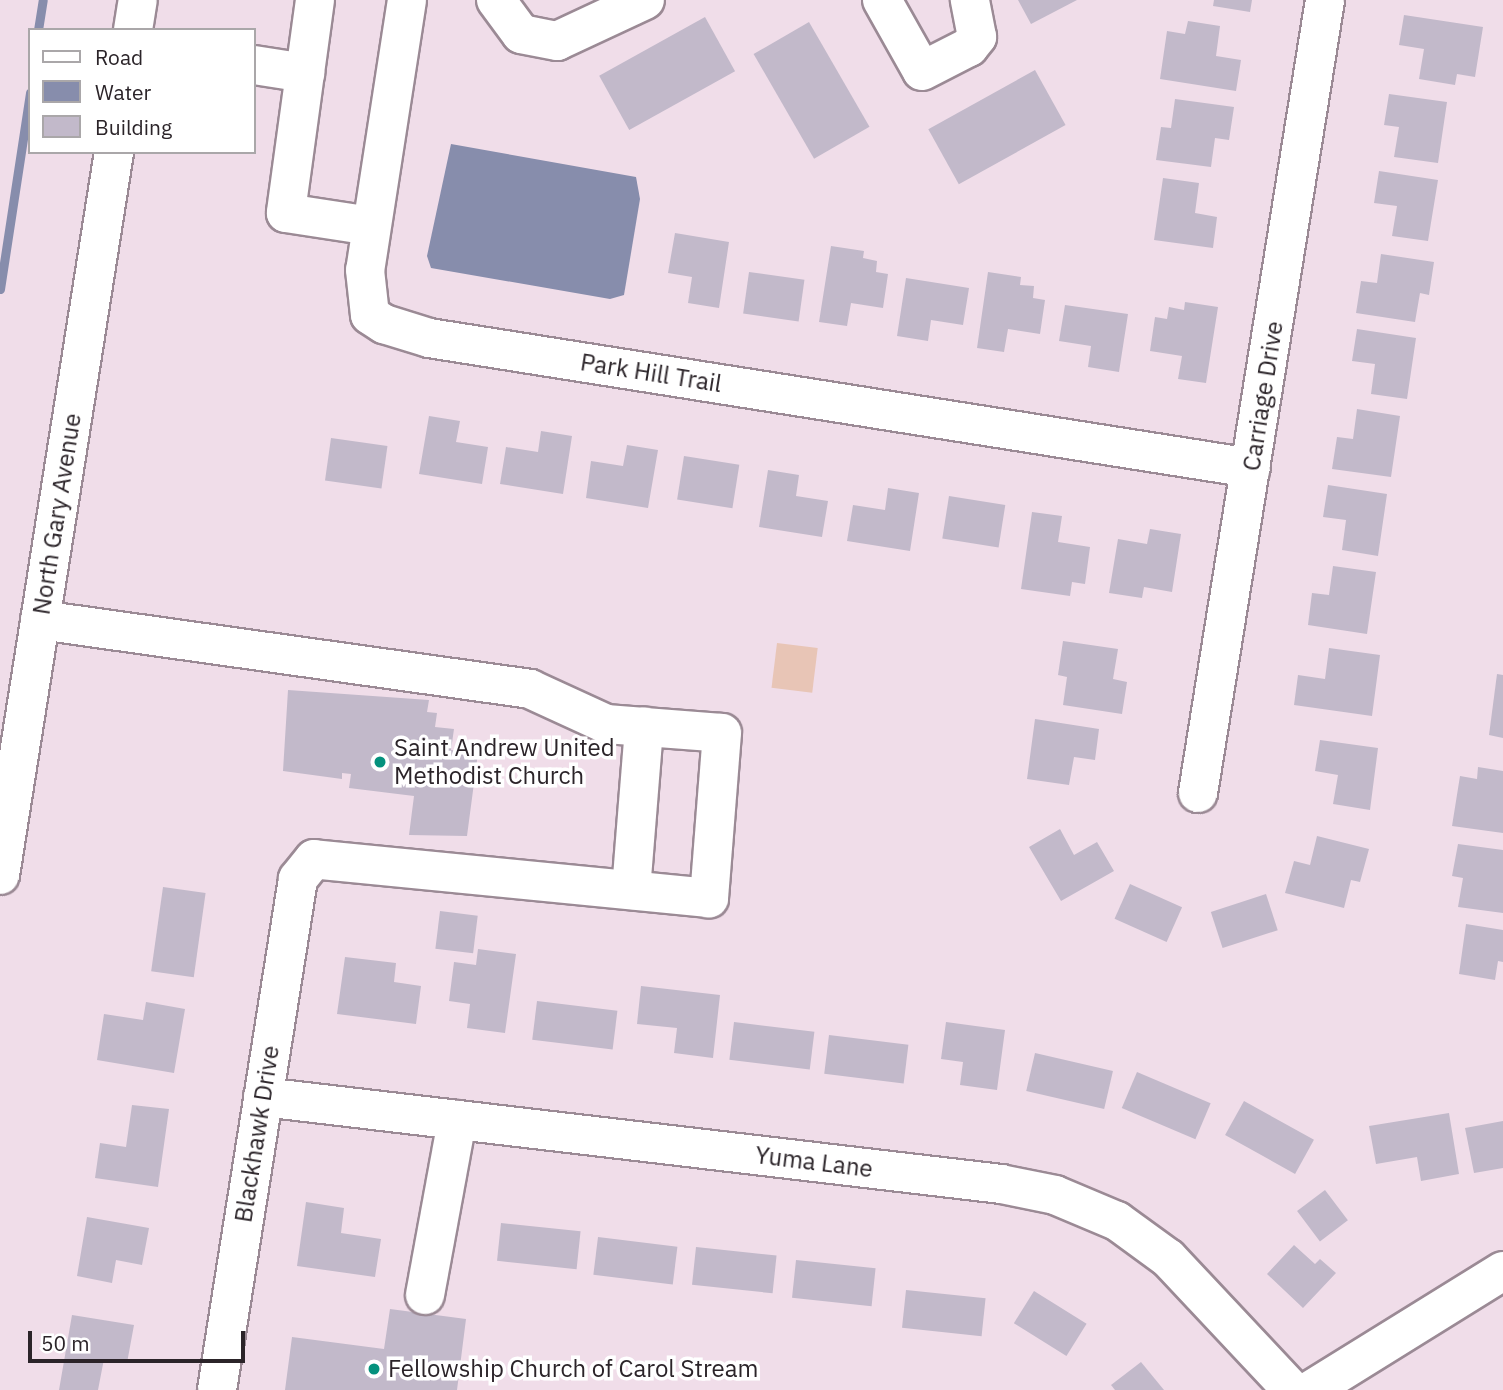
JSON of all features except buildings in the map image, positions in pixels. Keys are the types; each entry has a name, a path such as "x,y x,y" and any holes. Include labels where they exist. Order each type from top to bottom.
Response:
{"street":[{"path":"133,28 138,0"},
{"path":"315,0 286,213 371,226"},
{"name":"Park Hill Trail","path":"407,0 365,270 370,315 401,332 1251,468"},
{"path":"496,0 521,34 557,41 645,0"},
{"path":"882,0 922,71 969,47 977,37 970,0"},
{"name":"Carriage Drive","path":"1198,793 1325,0"},
{"path":"256,65 305,73"},
{"name":"North Gary Avenue","path":"0,875 114,154"},
{"path":"40,620 530,689 606,724 722,733 709,898 631,890 644,727"},
{"name":"Blackhawk Drive","path":"217,1390 298,879 314,859 631,890"},
{"name":"Yuma Lane","path":"263,1097 1001,1184 1055,1195 1116,1221 1168,1258 1292,1390"},
{"path":"425,1295 457,1120"},
{"path":"1311,1390 1503,1271"}],"shaded area":[{"path":"777,643 818,648 812,693 772,688"}],"water":[{"path":"451,144 636,177 640,199 624,295 610,299 431,268 427,256"}],"waterway":[{"path":"38,28 43,0"},
{"path":"0,289 28,105"}],"place":[{"name":"Saint Andrew United Methodist Church","path":"380,762"},
{"name":"Fellowship Church of Carol Stream","path":"374,1369"}]}
